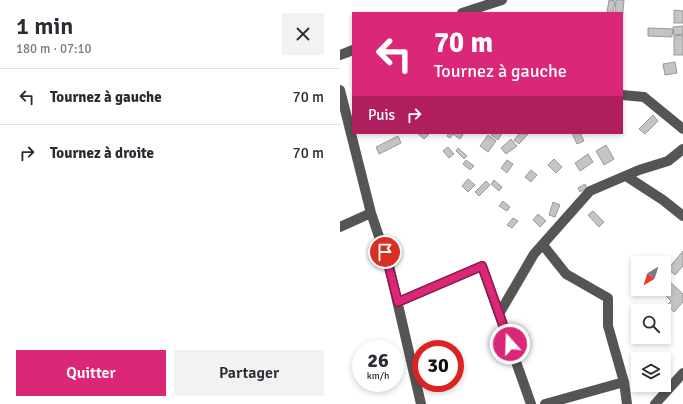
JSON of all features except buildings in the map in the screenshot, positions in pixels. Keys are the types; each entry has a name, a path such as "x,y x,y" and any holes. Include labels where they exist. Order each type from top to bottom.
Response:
{"street":[{"path":"469,12 484,10 502,0"},
{"path":"340,55 352,50"},
{"path":"340,90 344,119 371,213 389,266 421,404"},
{"path":"623,95 644,97 683,129"},
{"path":"499,314 534,254 590,191 668,161 683,149"},
{"path":"626,176 663,200 683,216"},
{"path":"340,226 371,213"},
{"path":"543,245 566,274 608,298 608,326 624,382 627,404"},
{"path":"398,302 482,266 531,404"},
{"path":"655,404 683,373"},
{"path":"545,404 624,382"}],"route":[{"path":"385,252 398,302 482,266 510,344"}]}
